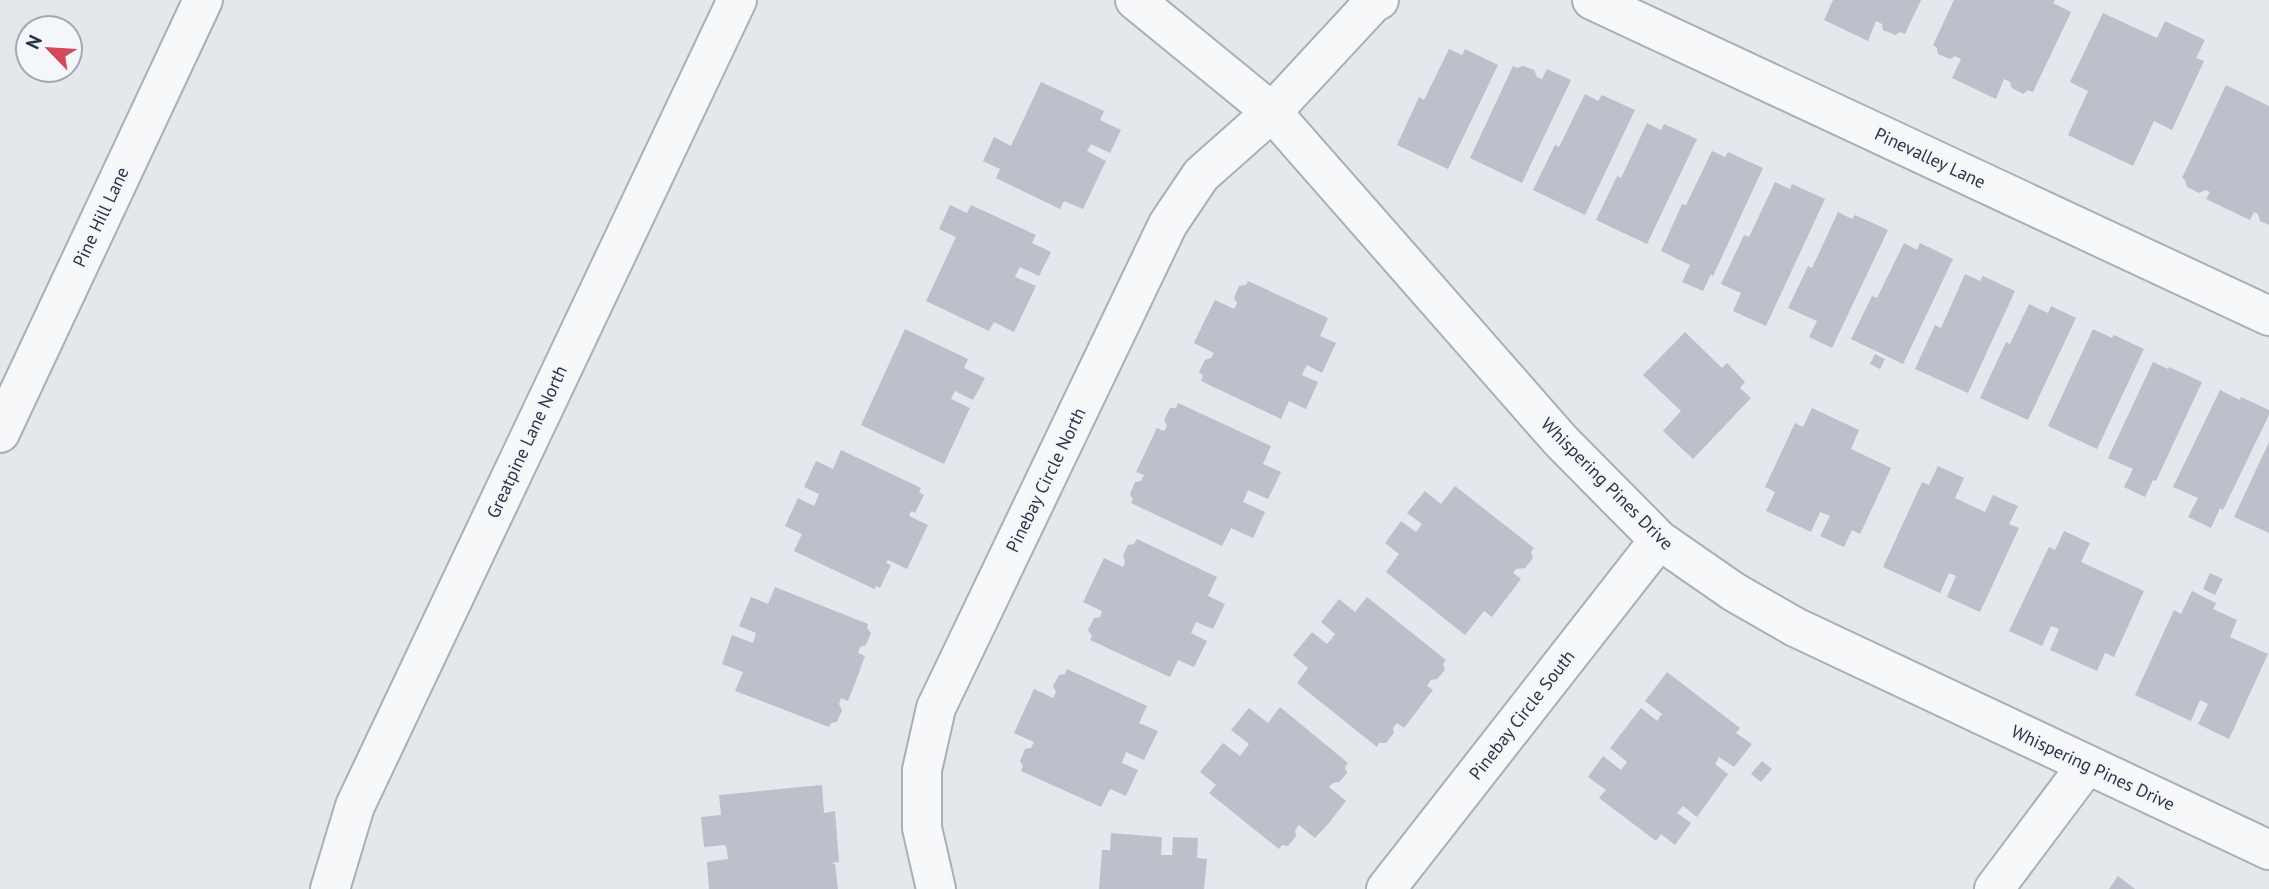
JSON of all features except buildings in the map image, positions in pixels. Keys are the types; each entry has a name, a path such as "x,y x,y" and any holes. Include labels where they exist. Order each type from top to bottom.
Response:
{"street":[{"name":"Pine Hill Lane","path":"0,433 203,0"},
{"name":"Greatpine Lane North","path":"330,889 355,806 737,0"},
{"name":"Whispering Pines Drive","path":"1135,0 1272,112 1560,441 1659,540 1734,592 1795,627 2269,850"},
{"path":"1272,112 1379,0"},
{"name":"Pinevalley Lane","path":"1592,0 2269,316"},
{"name":"Pinebay Circle North","path":"936,889 922,828 922,770 936,708 1168,224 1201,175 1272,112"},
{"name":"Pinebay Circle South","path":"1386,889 1659,540"},
{"path":"1994,889 2087,765"}]}
